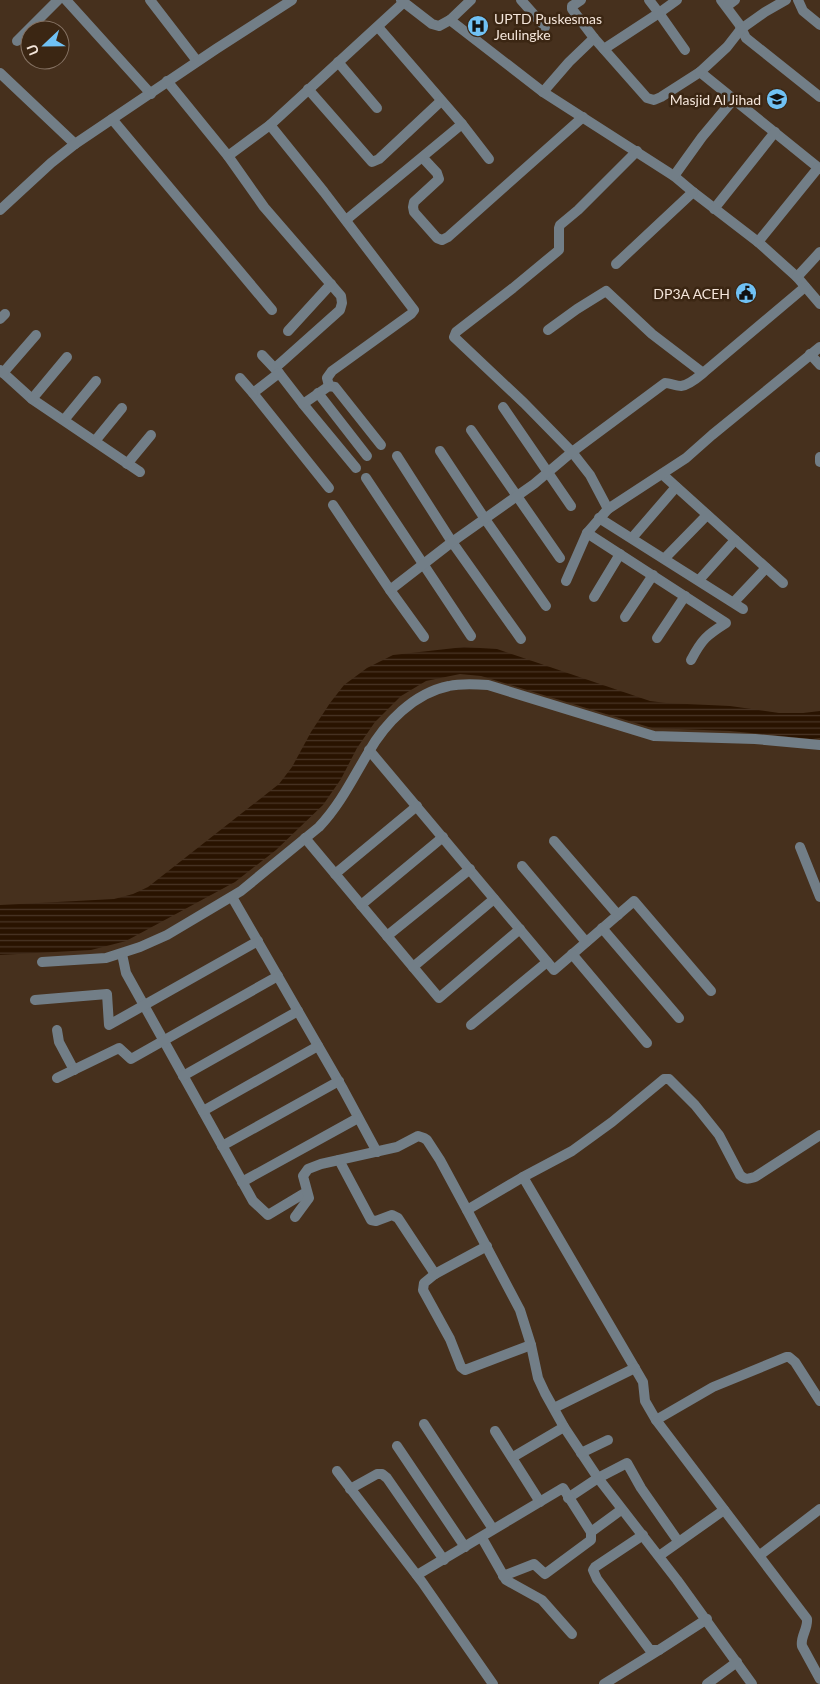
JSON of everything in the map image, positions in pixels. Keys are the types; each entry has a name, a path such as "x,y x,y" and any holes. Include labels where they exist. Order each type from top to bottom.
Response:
{"street":[{"path":"17,41 58,0"},
{"path":"66,0 151,94"},
{"path":"150,0 197,61"},
{"path":"228,156 270,125 378,27 403,1 436,25 441,25 450,20 471,0"},
{"path":"521,0 545,27"},
{"path":"580,0 572,6 572,9 594,38 647,98 654,100 662,97 700,72 727,47 741,29 786,0"},
{"path":"648,0 685,50"},
{"path":"604,49 677,0"},
{"path":"798,0 802,11 820,25"},
{"path":"0,210 75,144 288,1"},
{"path":"728,2 746,38 820,97"},
{"path":"450,20 543,92 674,176 758,242 797,277 820,304"},
{"path":"378,27 462,124 489,159"},
{"path":"543,92 569,62 594,38"},
{"path":"338,62 377,108"},
{"path":"700,72 819,168 758,242"},
{"path":"0,73 75,144"},
{"path":"167,81 228,156 264,207 341,296 340,310 253,393"},
{"path":"308,89 372,162 379,160 441,101"},
{"path":"674,176 733,100"},
{"path":"423,158 437,173 439,179 414,202 414,212 437,238 442,240 479,211 583,117"},
{"path":"112,120 272,310"},
{"path":"346,220 462,124"},
{"path":"270,125 346,220 414,310 412,314 332,371 327,378 329,386"},
{"path":"714,209 775,132"},
{"path":"608,509 590,475 572,452 524,403 458,342 454,335 558,250 560,225 578,210 637,151"},
{"path":"616,264 693,192"},
{"path":"797,277 820,252"},
{"path":"288,331 331,284"},
{"path":"390,590 452,542 517,497 572,452 665,383 672,383 678,386 684,385 703,374 805,287"},
{"path":"548,330 577,309 606,292 652,334 703,374"},
{"path":"36,335 1,372 32,399 140,472"},
{"path":"566,580 588,533 608,509 692,453 820,347"},
{"path":"810,354 820,365"},
{"path":"262,355 277,370 356,468"},
{"path":"32,399 67,358"},
{"path":"240,378 329,488"},
{"path":"64,420 96,381"},
{"path":"303,404 329,386 335,387 381,445"},
{"path":"318,394 367,456"},
{"path":"503,407 571,506"},
{"path":"95,441 122,408"},
{"path":"471,430 560,558"},
{"path":"127,464 151,435"},
{"path":"440,451 546,606"},
{"path":"396,456 452,542 521,639"},
{"path":"662,474 783,583"},
{"path":"366,478 422,565 471,636"},
{"path":"632,538 676,487"},
{"path":"333,504 390,590 424,637"},
{"path":"665,558 707,514"},
{"path":"599,518 743,609"},
{"path":"588,533 726,623 700,643 691,660"},
{"path":"699,580 735,540"},
{"path":"594,597 620,554"},
{"path":"734,602 766,568"},
{"path":"625,618 653,575"},
{"path":"658,638 685,596"},
{"path":"42,962 106,958 122,954 167,935 241,891 328,818 350,786 369,750 388,726 413,702 432,690 468,684 488,685 654,736 756,739 820,745"},
{"path":"369,750 554,970 634,901 711,991"},
{"path":"335,874 417,806"},
{"path":"361,905 443,837"},
{"path":"305,838 439,998 520,930"},
{"path":"554,841 618,915"},
{"path":"800,847 815,872 820,896"},
{"path":"522,866 586,942"},
{"path":"387,936 470,869"},
{"path":"232,897 339,1082 377,1152"},
{"path":"413,967 494,899"},
{"path":"602,928 678,1018"},
{"path":"35,1000 107,994 109,1025 258,941"},
{"path":"122,954 126,973 253,1201 268,1215 304,1194"},
{"path":"572,954 647,1043"},
{"path":"471,1025 547,962"},
{"path":"57,1078 119,1048 131,1059 278,976"},
{"path":"183,1076 298,1011"},
{"path":"57,1030 59,1042 74,1070"},
{"path":"203,1111 318,1046"},
{"path":"467,1210 510,1183 572,1151 612,1122 664,1079 669,1079 696,1105 719,1135 743,1179 755,1178 820,1135"},
{"path":"222,1146 339,1082"},
{"path":"242,1182 358,1118"},
{"path":"295,1217 309,1198 304,1180 304,1173 308,1169 321,1164 397,1147 418,1136 424,1138 440,1160 520,1310 531,1344 538,1378 564,1427 621,1510 643,1535 707,1619 752,1684"},
{"path":"339,1160 371,1220 376,1221 392,1215 398,1218 436,1274"},
{"path":"523,1177 643,1382 646,1401 656,1420 807,1619 806,1630 801,1642 820,1679"},
{"path":"487,1246 436,1274 424,1283 423,1290 450,1339 463,1369 469,1369 531,1344"},
{"path":"656,1420 713,1387 786,1357 795,1362 820,1401"},
{"path":"554,1408 635,1368"},
{"path":"424,1424 493,1529"},
{"path":"512,1457 564,1427"},
{"path":"495,1431 540,1502"},
{"path":"581,1453 608,1440"},
{"path":"398,1446 465,1547"},
{"path":"568,1498 598,1478 625,1464 629,1464 641,1488 678,1541"},
{"path":"337,1471 418,1575 493,1684"},
{"path":"350,1489 377,1474 382,1474 387,1478 444,1560"},
{"path":"418,1575 563,1488 591,1532 592,1538 590,1541 545,1574 534,1564 503,1576"},
{"path":"760,1555 820,1509"},
{"path":"591,1532 621,1510"},
{"path":"659,1556 724,1510"},
{"path":"643,1535 593,1570 597,1579 650,1650 659,1650"},
{"path":"482,1538 503,1576 510,1583 534,1594 542,1600 572,1634"},
{"path":"604,1684 707,1619"},
{"path":"707,1684 737,1662"}],"shaded area":[{"path":"464,647 497,649 650,701 730,706 779,713 820,711 820,738 812,739 730,731 652,728 481,676 460,674 426,681 401,696 375,722 323,805 276,850 235,882 126,941 91,950 0,955 0,905 114,899 133,894 148,887 279,784 292,767 311,732 330,703 344,685 367,668 393,655"}],"place":[{"name":"UPTD Puskesmas Jeulingke","path":"478,26"},
{"name":"Masjid Al Jihad","path":"777,99"},
{"name":"DP3A ACEH","path":"746,293"}]}
